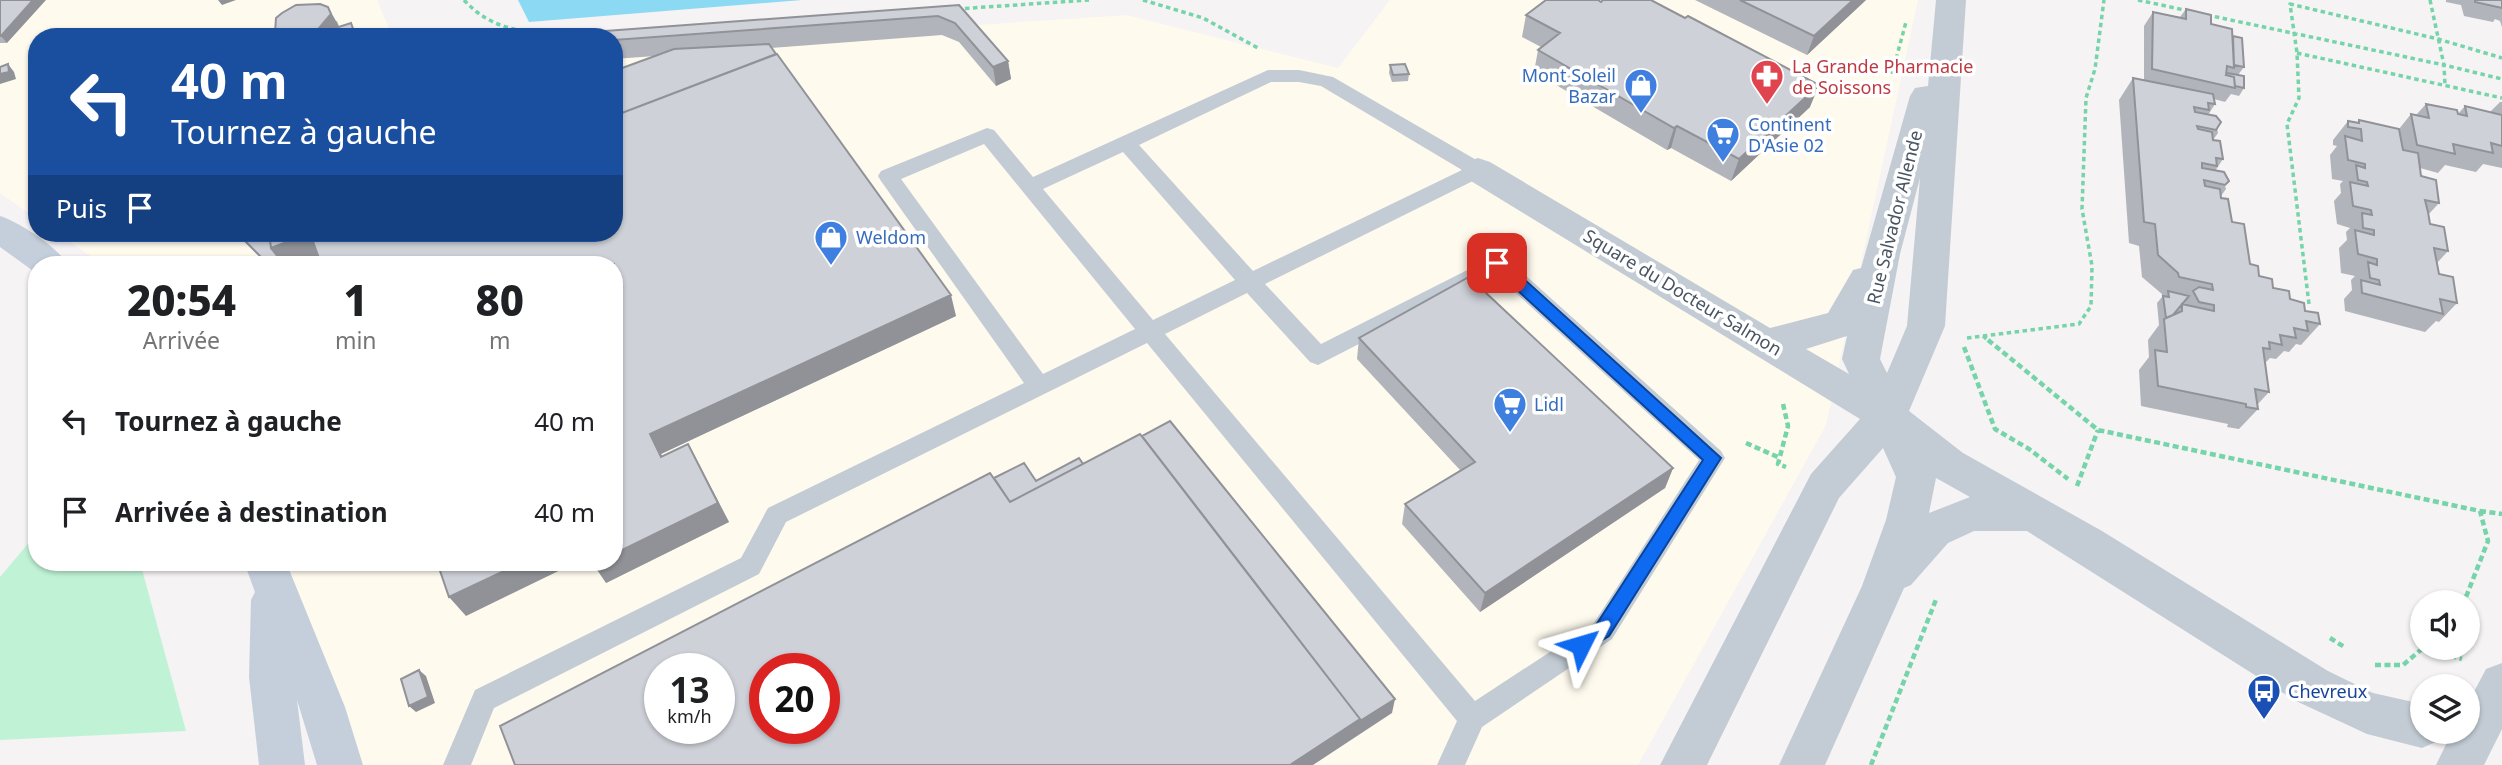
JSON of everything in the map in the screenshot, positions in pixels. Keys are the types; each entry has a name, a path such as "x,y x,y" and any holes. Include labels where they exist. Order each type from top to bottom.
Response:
{"main road":[{"path":"0,229 38,256"},
{"path":"269,571 271,677 282,765"},
{"path":"269,571 322,707 340,765"}],"street":[{"name":"Rue Salvador Allende","path":"1802,765 1883,586 1907,520 1916,477 1861,359 1882,254 1949,8"},
{"name":"Rue Salvador Allende","path":"1683,765 1825,486 1887,415 1926,326 1949,8"},
{"name":"Square du Docteur Salmon","path":"1478,170 1887,415 1949,464 2087,544 2312,686 2367,713 2410,723"},
{"path":"1766,343 1809,334 1841,323 1882,254"},
{"path":"1883,586 1933,530 1972,514 2032,513"},
{"path":"2480,724 2502,684"}],"lane":[{"name":"Square du Docteur Salmon","path":"1030,187 1268,76 1299,76 1326,81 1478,170"},
{"path":"1040,386 888,176 987,135 1472,718"},
{"path":"1126,143 1318,356 1497,263 1713,458 1603,631 1472,718 1451,765"},
{"path":"455,763 484,699 750,566 777,515 1478,170"}],"path":[{"path":"464,0 476,16 507,28"},
{"path":"953,9 1089,0"},
{"path":"1143,0 1182,8 1233,31 1299,76"},
{"path":"2138,0 2502,79"},
{"path":"2303,0 2303,8"},
{"path":"2430,0 2444,65 2445,85"},
{"path":"2309,304 2287,124 2299,98 2297,53 2290,4 2438,39 2502,58"},
{"path":"2297,53 2502,98"},
{"path":"1982,336 2098,430 2502,514"},
{"path":"1962,338 1994,429 2029,449 2099,504 2087,544"},
{"path":"2077,486 2098,430"},
{"path":"2468,590 2488,541 2480,510"},
{"path":"2322,634 2353,652"},
{"path":"2373,664 2403,665 2410,659"}],"shaded area":[{"path":"0,0 377,0 389,28 28,28 28,213 0,193"},
{"path":"1390,0 1918,0 1826,425 1638,765 320,765 258,571 623,571 623,256 90,256 70,242 623,242 623,48 1127,15 1338,68"}],"green space":[{"path":"28,544 28,571 142,571 186,731 0,740 0,577"}],"water":[{"path":"518,0 802,0 529,22"}],"building":[{"path":"0,0 33,0 1,36 0,36"},
{"path":"1546,0 1651,0 1685,18 1688,16 1819,85 1739,159 1677,126 1674,128 1538,50 1560,33 1526,15"},
{"path":"1740,0 1853,0 1814,36"},
{"path":"2502,0 2502,8 2475,2"},
{"path":"320,4 328,7 331,14 319,28 275,28 276,18 296,5"},
{"path":"959,5 1008,61 993,67 955,23 938,16 623,39 623,30"},
{"path":"2186,9 2211,15 2211,24 2232,29 2234,68 2227,66 2226,75 2234,77 2235,88 2152,69 2153,12 2186,19"},
{"path":"351,23 353,28 336,28"},
{"path":"2233,36 2242,38 2244,67 2234,65"},
{"path":"769,44 776,54 623,113 623,68 674,49"},
{"path":"777,54 951,295 650,434 661,457 688,444 718,503 623,550 623,256 318,256 313,242 623,242 623,113"},
{"path":"8,64 9,72 0,74 0,67"},
{"path":"1405,64 1409,74 1393,75 1390,65"},
{"path":"2226,75 2244,76 2244,88 2235,86 2234,77"},
{"path":"2133,78 2213,94 2215,104 2208,103 2209,110 2194,107 2195,112 2216,116 2221,122 2216,130 2197,126 2198,129 2212,132 2213,140 2220,141 2223,159 2216,158 2217,166 2202,163 2202,168 2224,172 2229,181 2225,185 2204,180 2205,186 2220,189 2221,198 2228,199 2232,222 2244,224 2250,264 2258,266 2259,276 2272,279 2273,288 2289,291 2290,299 2304,303 2305,311 2318,313 2320,324 2306,321 2308,331 2294,328 2296,338 2280,335 2282,345 2269,342 2270,349 2263,348 2269,392 2255,389 2258,409 2246,407 2246,404 2158,386 2155,350 2167,352 2164,319 2182,311 2182,304 2214,311 2214,305 2199,302 2193,291 2199,287 2213,290 2212,284 2179,277 2158,255 2155,224 2144,222"},
{"path":"2426,104 2457,110 2458,114 2467,116 2465,106 2502,115 2502,146 2491,143 2493,153 2453,144 2455,154 2417,145 2411,114 2429,118"},
{"path":"2359,120 2399,129 2403,150 2418,153 2421,176 2436,180 2439,203 2425,200 2430,224 2444,227 2448,251 2434,248 2439,274 2453,277 2457,303 2440,299 2443,314 2362,293 2361,280 2380,285 2379,280 2370,278 2368,262 2377,265 2377,259 2358,254 2355,230 2374,235 2374,230 2363,228 2362,213 2372,215 2371,210 2353,206 2350,182 2368,186 2367,182 2358,180 2356,165 2365,168 2365,164 2348,160 2345,136 2362,141 2361,129 2348,127 2348,121 2359,123"},
{"path":"246,242 270,242 277,256 260,256"},
{"path":"270,242 287,242 271,248"},
{"path":"1469,277 1673,468 1485,593 1405,504 1475,462 1359,338"},
{"path":"2168,291 2189,296 2173,315 2166,318 2163,296 2169,297"},
{"path":"1170,421 1395,699 1360,721 1142,436"},
{"path":"1140,434 1360,719 1290,765 515,765 500,726 990,473 1010,502"},
{"path":"1079,458 1083,464 1010,502 994,478 1024,463 1036,481"},
{"path":"440,571 504,571 449,597"},
{"path":"419,670 428,697 409,706 401,679"}],"place":[{"name":"La Grande Pharmacie de Soissons","path":"1767,106"},
{"name":"Mont Soleil Bazar","path":"1641,115"},
{"name":"Continent D'Asie 02","path":"1723,164"},
{"name":"Weldom","path":"831,267"},
{"name":"Lidl","path":"1510,434"},
{"name":"Chevreux","path":"2264,721"}],"route":[{"path":"1497,263 1713,458 1603,631 1581,645"}]}
